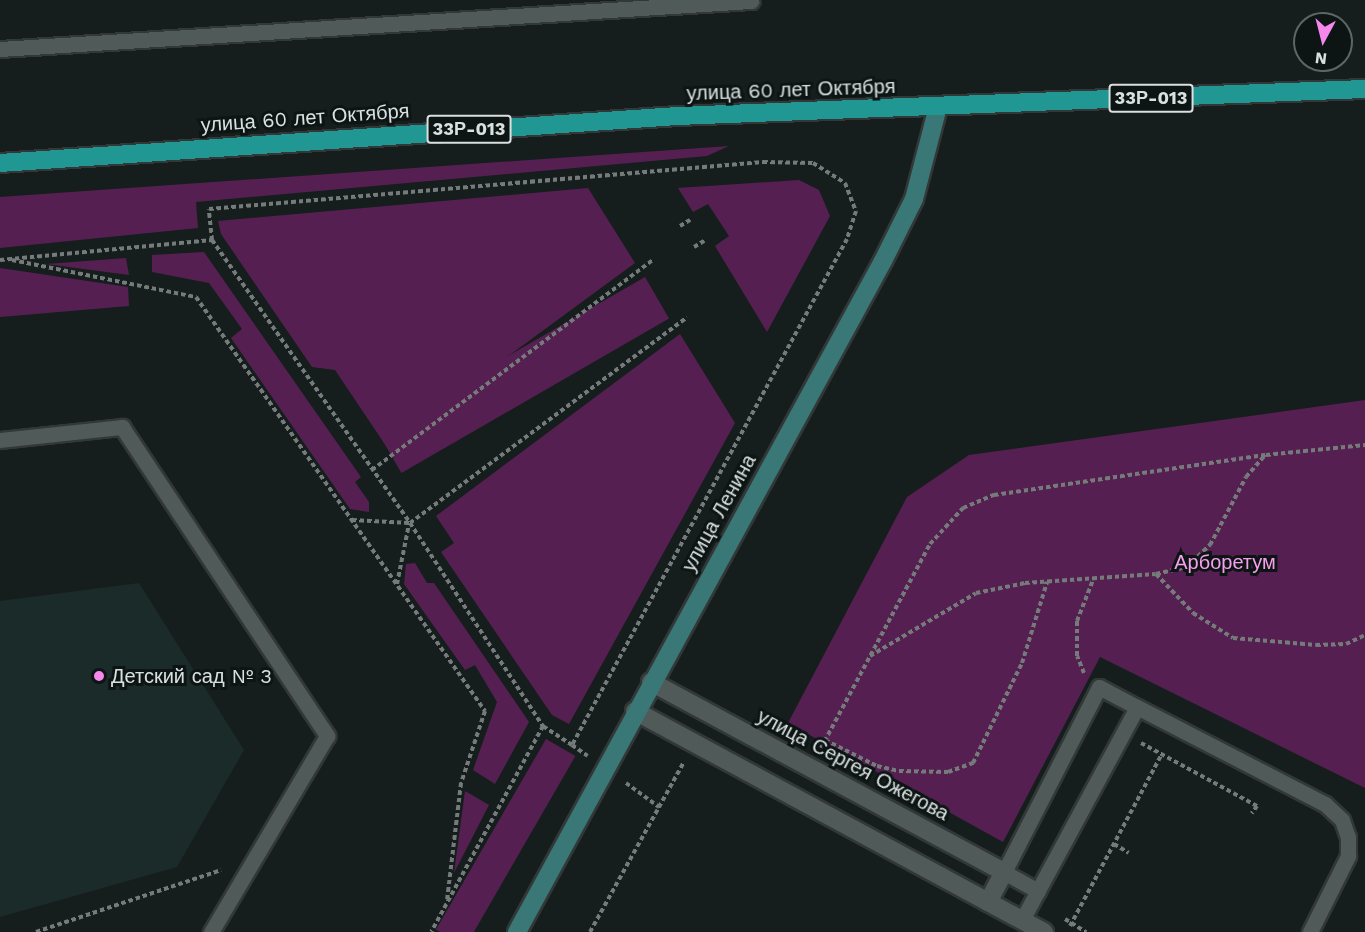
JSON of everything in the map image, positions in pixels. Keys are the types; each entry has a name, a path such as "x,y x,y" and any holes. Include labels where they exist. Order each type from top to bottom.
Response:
{"main road":[{"name":"33Р-013","path":"938,107 1365,89"},
{"name":"улица 60 лет Октября","path":"0,162 654,118 938,107"},
{"name":"улица Ленина","path":"517,932 914,199 938,107"}],"street":[{"name":"улица Сергея Ожегова","path":"651,682 1004,872"},
{"path":"635,711 1044,932"},
{"path":"988,902 1004,872"}],"lane":[{"path":"0,49 752,1"},
{"path":"0,440 122,427 327,736 211,932"},
{"path":"1038,891 1004,872 1099,687 1325,804 1342,820 1348,837 1348,856 1310,932"},
{"path":"1022,920 1137,707"}],"path":[{"path":"763,162 813,163 845,183 856,211 847,239 572,745 543,726 410,523 372,470 212,240 209,208 763,162"},
{"path":"680,226 690,220"},
{"path":"3,259 212,240"},
{"path":"694,247 704,241"},
{"path":"3,259 196,297 485,711 461,783 446,904"},
{"path":"372,470 653,260"},
{"path":"352,520 410,523 687,317"},
{"path":"810,768 930,544 951,519 971,504 994,495 1266,455 1365,445"},
{"path":"869,657 976,593 1047,582 1156,574 1187,567 1199,559 1250,471 1266,455"},
{"path":"397,584 410,523"},
{"path":"1156,574 1193,613 1233,638 1316,645 1346,644 1365,635"},
{"path":"1093,579 1081,607 1076,640 1082,670 1099,687"},
{"path":"825,740 877,766 899,771 948,772 973,763 1022,663 1047,582"},
{"path":"431,932 543,726"},
{"path":"1123,733 1257,806 1252,813"},
{"path":"1066,932 1162,754"},
{"path":"590,932 659,807"},
{"path":"1113,844 1129,853"},
{"path":"36,932 256,858"}],"shaded area":[{"name":"Детский сад № 3","path":"139,583 244,750 177,867 0,917 0,601"}],"green space":[{"path":"729,146 707,156 196,202 198,228 0,248 0,197"},
{"path":"799,180 819,190 830,216 767,332 715,246 729,236 708,204 693,212 678,188"},
{"path":"588,188 635,263 386,446 335,370 312,367 221,234 218,221"},
{"path":"204,252 361,477 355,482 369,502 369,512 350,509 231,338 242,329 209,283 152,272 152,255"},
{"path":"126,258 129,275 46,264"},
{"path":"0,268 128,287 129,306 0,317"},
{"path":"645,277 669,319 401,473 377,432"},
{"path":"680,334 735,423 569,724 552,715 441,552 454,543 436,516"},
{"name":"Арборетум","path":"1365,400 1365,788 1100,657 1003,842 788,723 907,497 969,455"},
{"path":"415,563 427,583 434,583 529,722 495,784 473,770 497,702 475,665 465,670 404,584 406,564"},
{"path":"546,739 575,756 474,932 440,932 436,930"},
{"path":"465,791 489,805 454,873"}],"place":[{"name":"Детский сад № 3","path":"99,676"}]}
